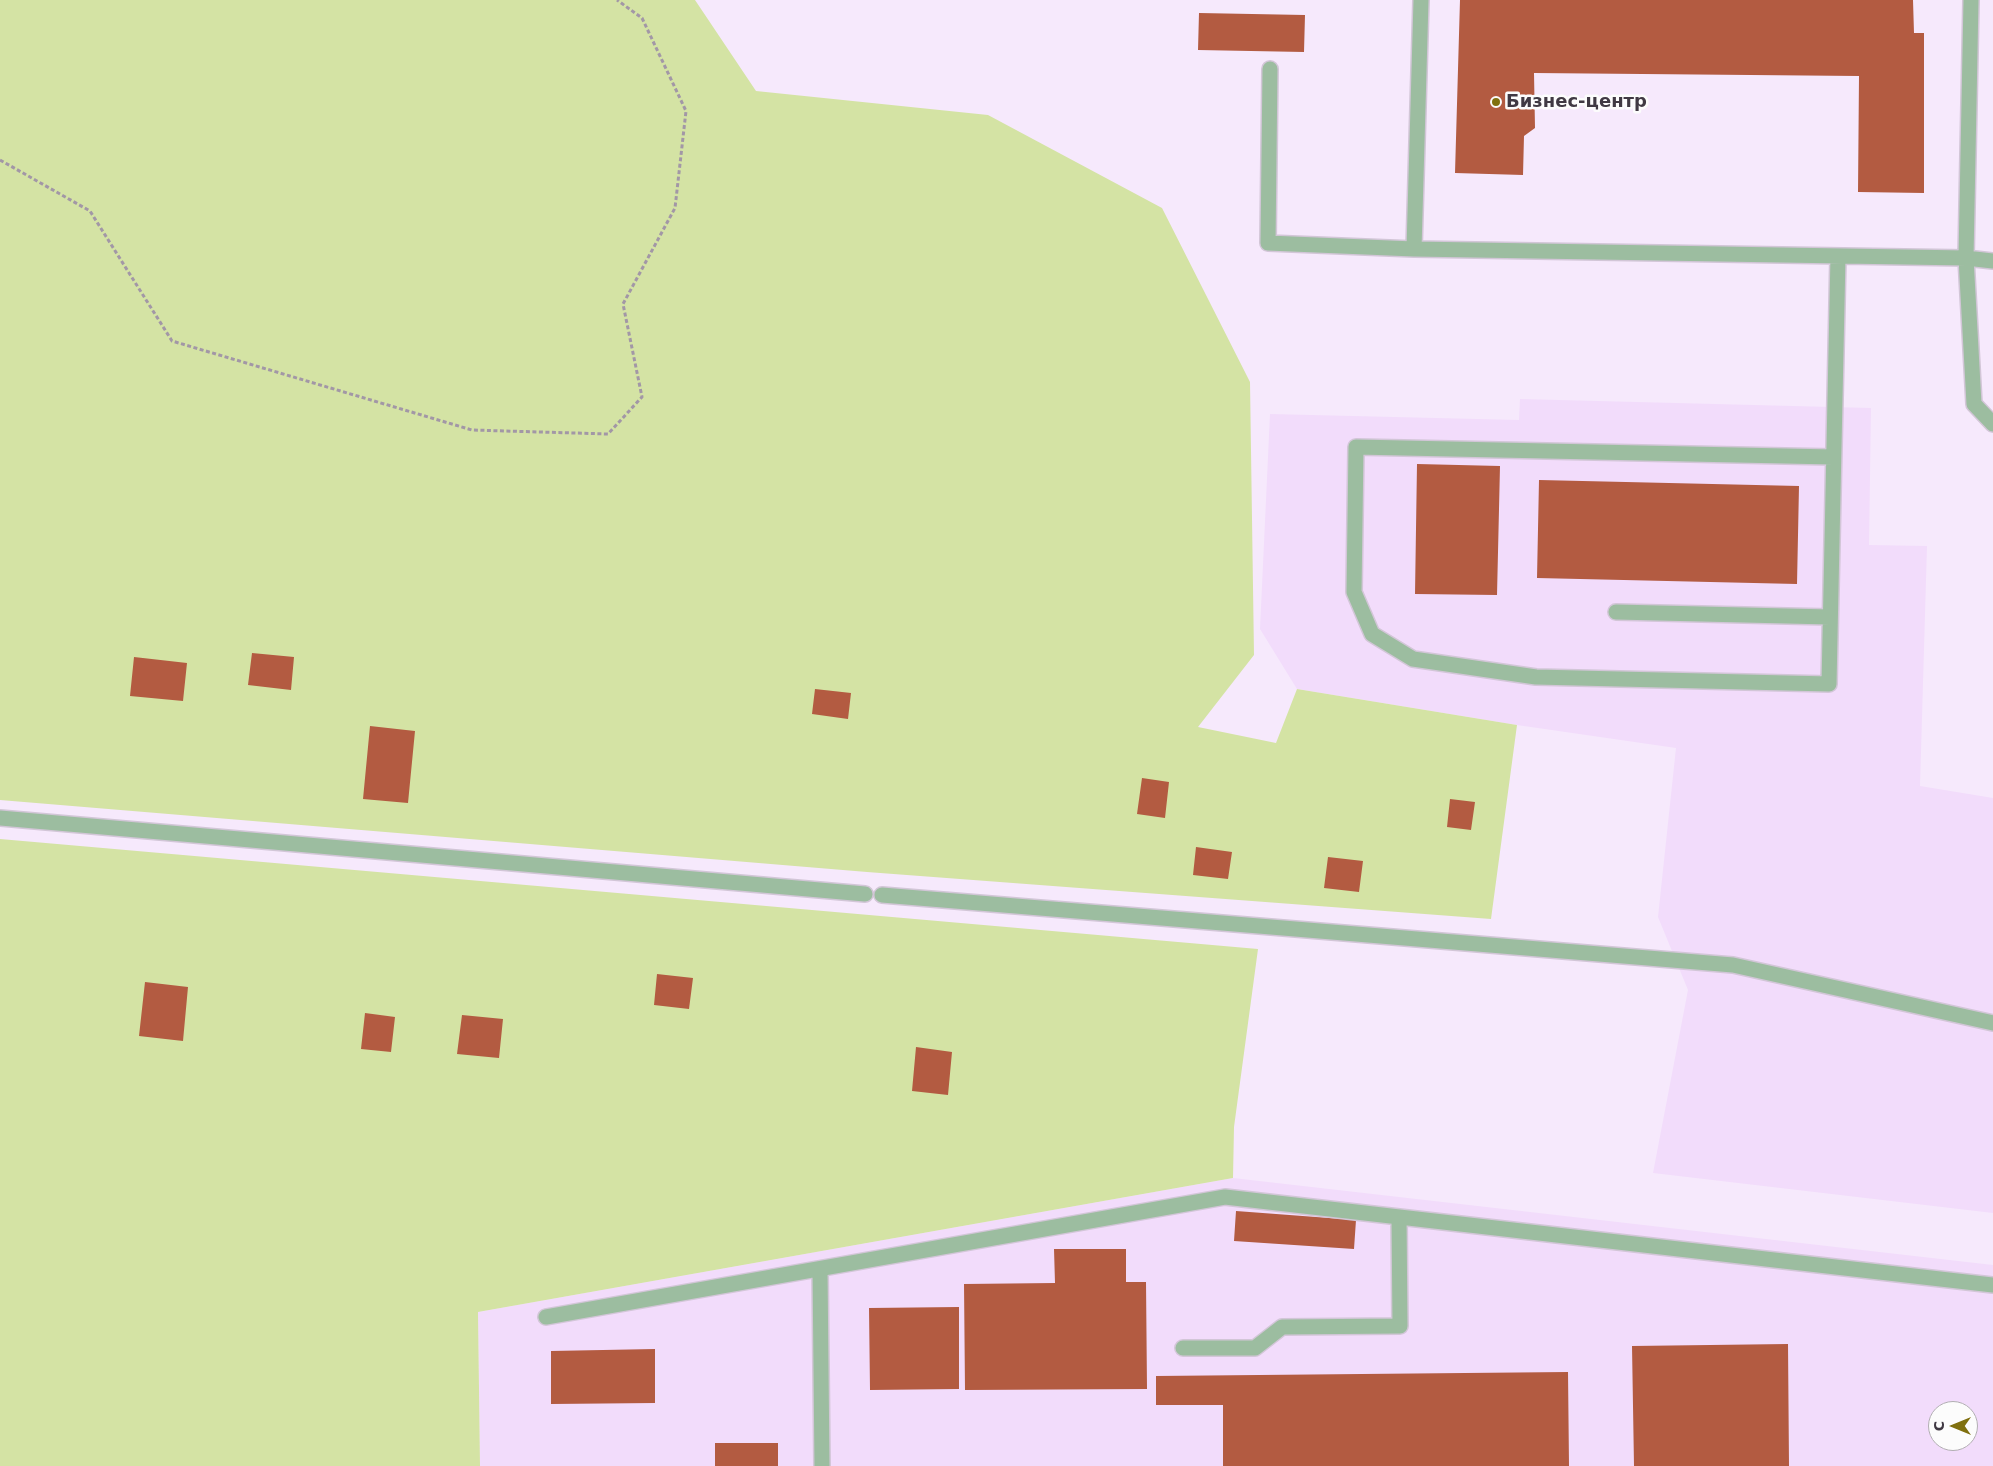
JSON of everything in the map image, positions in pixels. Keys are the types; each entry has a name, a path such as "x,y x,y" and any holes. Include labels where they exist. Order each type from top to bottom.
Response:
{"street":[{"path":"1414,248 1421,0"},
{"path":"1971,0 1966,258 1974,404 1993,424"},
{"path":"1270,69 1268,244 1966,258 1993,261"},
{"path":"1833,457 1356,447 1354,592 1372,634 1413,659 1536,677 1829,684 1838,256"},
{"path":"1616,612 1830,617"},
{"path":"0,818 865,894"},
{"path":"882,895 1733,965 1993,1023"},
{"path":"546,1317 1225,1197 1993,1285"},
{"path":"1183,1348 1255,1348 1282,1327 1400,1326 1399,1217"},
{"path":"820,1269 822,1466"}],"path":[{"path":"0,160 90,211 172,341 472,430 608,434 642,397 623,304 675,208 686,111 642,18 618,0"}],"shaded area":[{"path":"1520,399 1871,408 1869,545 1927,546 1920,786 1993,798 1993,1213 1653,1173 1688,990 1658,917 1676,748 1517,725 1297,689 1260,629 1270,414 1519,420"},
{"path":"1233,1178 1993,1265 1993,1466 480,1466 478,1312"}],"green space":[{"path":"0,0 695,0 756,91 988,115 1162,208 1250,382 1254,655 1198,727 1276,743 1297,689 1517,725 1491,919 867,872 0,800"},
{"path":"0,839 1258,949 1234,1127 1233,1178 478,1312 480,1466 0,1466"}],"building":[{"name":"Бизнес-центр","path":"1460,0 1913,0 1914,33 1924,33 1924,193 1858,192 1859,76 1534,73 1535,128 1524,136 1523,175 1455,173"},
{"path":"1199,13 1305,15 1304,52 1198,50"},
{"path":"1417,464 1500,466 1497,595 1415,594"},
{"path":"1539,480 1799,486 1797,584 1537,578"},
{"path":"252,653 294,657 291,690 248,685"},
{"path":"134,657 187,663 183,701 130,696"},
{"path":"815,689 851,693 848,719 812,714"},
{"path":"370,726 415,731 408,803 363,799"},
{"path":"1142,778 1169,782 1165,818 1137,814"},
{"path":"1450,799 1475,802 1471,830 1447,827"},
{"path":"1196,847 1232,852 1228,879 1193,875"},
{"path":"1328,857 1363,861 1359,892 1324,888"},
{"path":"657,974 693,978 689,1009 654,1005"},
{"path":"145,982 188,987 183,1041 139,1036"},
{"path":"365,1013 395,1017 391,1052 361,1049"},
{"path":"462,1015 503,1019 499,1058 457,1054"},
{"path":"916,1047 952,1052 948,1095 912,1091"},
{"path":"1236,1211 1356,1220 1354,1249 1234,1241"},
{"path":"1054,1249 1126,1249 1126,1282 1146,1282 1147,1389 965,1390 964,1284 1055,1283"},
{"path":"959,1307 959,1389 870,1390 869,1308"},
{"path":"1788,1344 1789,1466 1634,1466 1632,1346"},
{"path":"655,1349 655,1403 551,1404 551,1351"},
{"path":"1568,1372 1569,1466 1223,1466 1223,1405 1156,1405 1156,1376"},
{"path":"715,1443 778,1443 778,1466 715,1466"}],"place":[{"name":"Бизнес-центр","path":"1496,102"}]}
